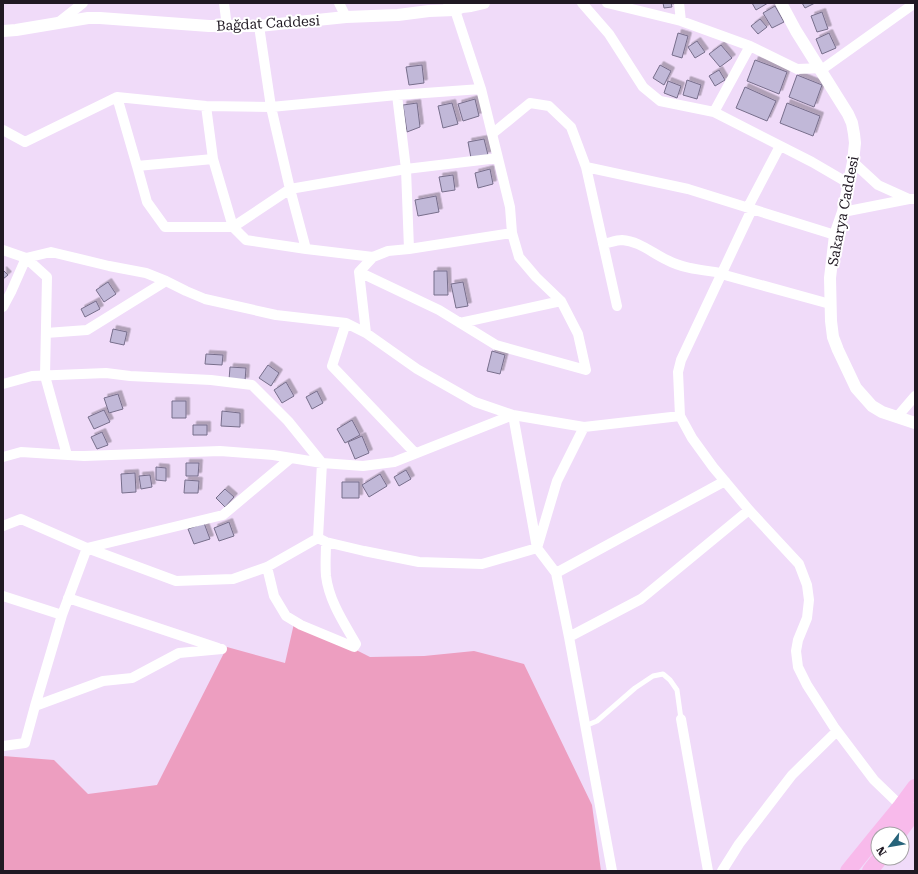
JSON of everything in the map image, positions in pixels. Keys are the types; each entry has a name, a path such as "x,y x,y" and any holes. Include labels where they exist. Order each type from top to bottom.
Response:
{"highway":[{"path":"901,826 915,787"},
{"path":"888,826 908,809"},
{"path":"848,871 870,844"}],"street":[{"path":"224,3 227,27"},
{"path":"339,3 346,17"},
{"name":"Bağdat Caddesi","path":"3,31 88,18 227,27 259,26 346,17 398,15 452,6 462,7 484,3"},
{"path":"582,3 609,34 643,87 660,101 714,112 812,162 848,183"},
{"path":"607,3 681,21 750,46 798,69 824,68 915,3"},
{"path":"679,3 681,21"},
{"name":"Sakarya Caddesi","path":"781,3 796,31 848,114 854,134 855,143 853,162 843,212 835,236 830,278 830,304 833,337 856,388 872,406 882,412 915,423"},
{"path":"59,22 80,4"},
{"path":"359,272 439,310 496,345 586,370 578,334 561,301 519,258 512,233 510,207 481,90 452,6"},
{"path":"259,26 271,106 290,189 306,249"},
{"path":"714,112 750,46"},
{"path":"3,130 25,142 117,97 206,106 271,106 397,95 481,90"},
{"path":"397,95 406,169 409,249"},
{"path":"117,97 147,202 165,227 233,227 290,189 406,169 498,158"},
{"path":"492,134 530,103 549,106 571,127 586,167 617,306"},
{"path":"206,106 213,159 233,227 246,240 373,257"},
{"path":"780,146 681,360 678,372 680,416 692,438 713,467 799,564 807,585 809,600 807,618 798,640 796,651 798,667 807,685 837,731 874,780 908,809"},
{"path":"137,166 213,159"},
{"path":"853,162 878,185 912,199"},
{"path":"586,167 688,189 835,236"},
{"path":"843,212 912,199"},
{"path":"366,333 359,272 373,257 388,251 512,233"},
{"path":"603,244 620,240 629,242 642,246 667,260 689,268 722,273 830,304"},
{"path":"3,250 26,258 47,277 45,376 68,454"},
{"path":"26,258 51,252 146,273 205,299 276,315 346,323 366,333 417,369 475,402 513,415 584,427 680,416"},
{"path":"3,307 26,258"},
{"path":"46,333 87,330 166,281"},
{"path":"460,323 561,301"},
{"path":"346,323 332,366 415,453"},
{"path":"3,384 32,376 106,373 130,376 211,380 252,385 288,421 322,463 322,540 326,577 333,601 356,644 354,647 301,625 286,616 274,596 267,567"},
{"path":"898,417 915,396"},
{"path":"3,457 21,452 84,456 220,451 273,455 322,463 363,466 394,462 513,415"},
{"path":"513,415 537,548 556,573 612,871"},
{"path":"537,548 557,481 584,427"},
{"path":"87,548 223,514 290,458"},
{"path":"556,573 725,481"},
{"path":"569,638 641,599 750,510"},
{"path":"3,526 21,519 87,548 176,581 233,580 267,567 322,540 364,551 419,562 482,564 537,548"},
{"path":"3,746 25,743 62,615 87,548"},
{"path":"3,596 62,615"},
{"path":"35,706 103,681 132,678 179,653 222,649 68,598"},
{"path":"682,719 708,871"},
{"path":"722,871 740,844 792,775 837,731"}],"lane":[{"path":"585,726 597,721 636,688 653,676 663,674 670,680 677,690 682,719"}],"shaded area":[{"path":"295,619 370,657 424,656 474,651 524,664 592,805 601,871 3,871 3,756 54,760 88,794 157,785 227,647 285,663"}],"building":[{"path":"663,3 671,3 672,7 664,8"},
{"path":"752,3 768,3 756,10"},
{"path":"802,3 815,3 805,8"},
{"path":"775,6 784,22 772,28 763,13"},
{"path":"822,12 828,29 817,32 811,16"},
{"path":"760,19 767,27 758,34 751,26"},
{"path":"678,33 688,36 682,58 672,55"},
{"path":"829,33 836,48 822,54 816,39"},
{"path":"697,41 705,52 695,58 688,47"},
{"path":"721,45 732,58 720,67 709,54"},
{"path":"755,60 787,72 779,94 747,81"},
{"path":"422,65 424,83 409,85 406,67"},
{"path":"660,65 671,71 664,85 653,78"},
{"path":"719,70 725,80 715,86 709,76"},
{"path":"797,75 822,85 814,107 789,97"},
{"path":"687,80 701,85 697,99 683,95"},
{"path":"668,81 681,86 677,98 664,93"},
{"path":"745,87 776,101 767,121 736,108"},
{"path":"475,99 479,116 463,121 458,104"},
{"path":"417,103 420,127 407,132 403,105"},
{"path":"452,103 458,124 443,128 438,106"},
{"path":"787,103 820,116 813,136 780,123"},
{"path":"484,139 488,155 471,158 468,142"},
{"path":"490,169 493,184 478,188 475,173"},
{"path":"453,175 455,190 442,192 439,177"},
{"path":"436,196 439,212 418,216 415,200"},
{"path":"3,270 8,275 3,279"},
{"path":"434,271 447,271 448,295 434,295"},
{"path":"108,282 116,294 104,302 96,290"},
{"path":"463,282 468,306 456,308 451,284"},
{"path":"96,301 100,309 85,317 81,309"},
{"path":"113,329 127,332 124,345 110,342"},
{"path":"492,351 505,355 500,374 487,371"},
{"path":"206,354 223,355 222,365 205,364"},
{"path":"268,365 279,373 271,386 259,378"},
{"path":"230,367 246,368 245,381 229,380"},
{"path":"286,382 294,396 282,403 274,390"},
{"path":"317,391 323,403 312,409 306,397"},
{"path":"118,394 123,409 109,413 104,398"},
{"path":"172,401 186,401 186,418 172,418"},
{"path":"104,410 110,422 94,429 88,417"},
{"path":"222,411 240,413 240,427 221,426"},
{"path":"352,420 360,435 345,443 337,429"},
{"path":"193,425 207,425 207,435 193,435"},
{"path":"102,432 108,445 97,449 91,437"},
{"path":"362,436 369,453 355,459 348,442"},
{"path":"186,463 199,463 198,476 186,476"},
{"path":"156,467 166,468 166,481 156,480"},
{"path":"406,470 411,479 399,486 394,477"},
{"path":"135,473 136,492 122,493 121,474"},
{"path":"380,474 387,486 369,497 362,485"},
{"path":"150,475 152,487 141,489 139,476"},
{"path":"185,480 199,481 198,493 184,493"},
{"path":"342,482 359,482 359,498 342,498"},
{"path":"225,489 234,497 225,507 216,498"},
{"path":"229,522 234,536 219,541 214,528"},
{"path":"204,523 210,539 194,544 188,529"}]}
